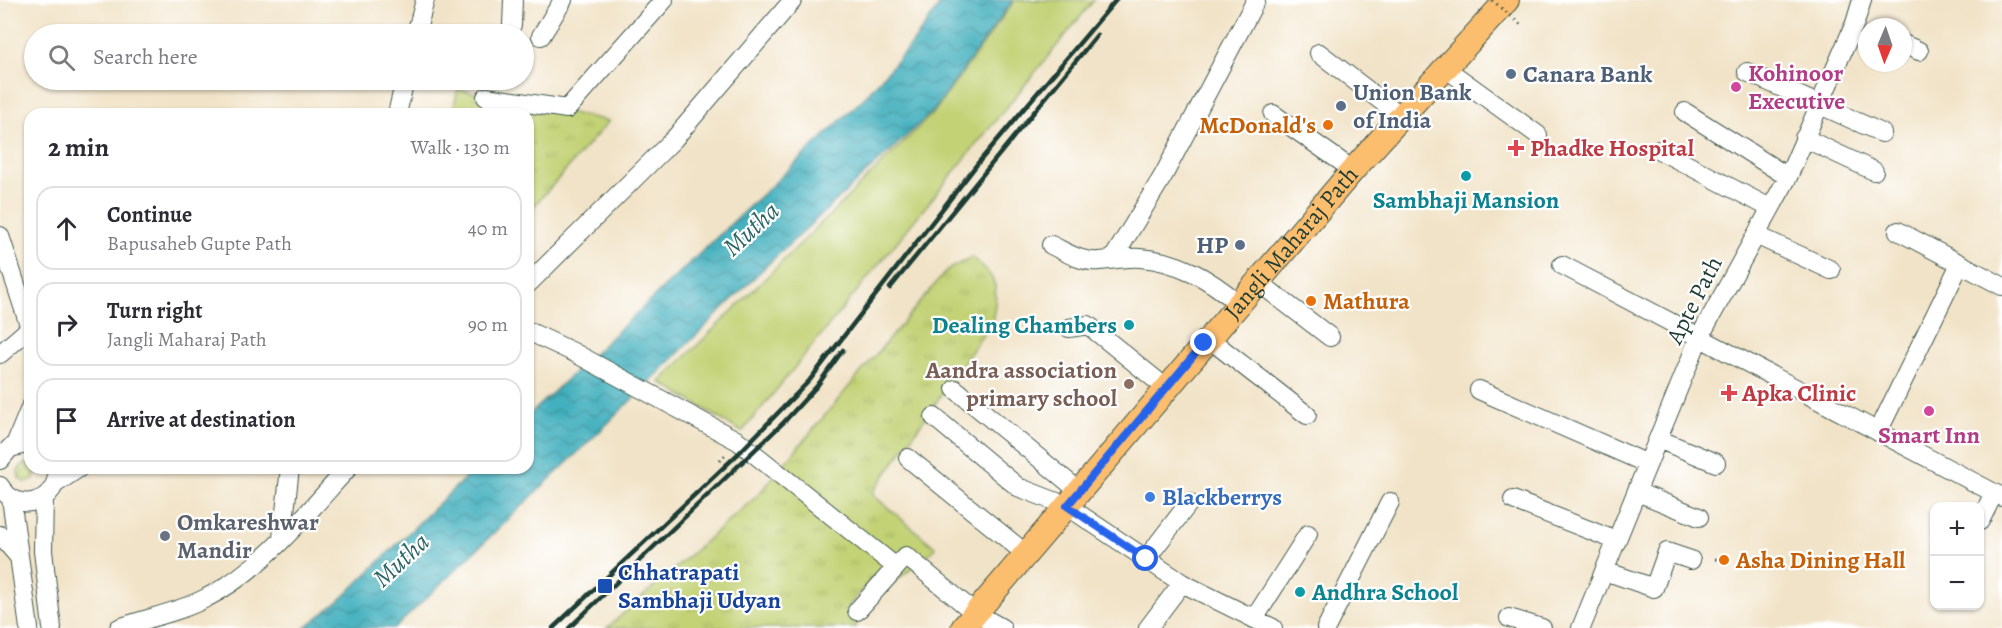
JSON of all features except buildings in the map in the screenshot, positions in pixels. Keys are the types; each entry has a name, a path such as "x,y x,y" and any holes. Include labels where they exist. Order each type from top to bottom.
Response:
{"main road":[{"name":"Jangli Maharaj Path","path":"969,620 1353,170 1507,0"}],"street":[{"path":"418,24 424,0"},
{"path":"512,24 513,0"},
{"path":"541,36 563,0"},
{"path":"486,98 567,109 664,0"},
{"path":"534,278 674,139 793,0"},
{"path":"1114,257 1162,176 1256,0"},
{"name":"Apte Path","path":"1861,18 1862,0"},
{"name":"Apte Path","path":"1581,628 1699,338 1788,177 1804,138 1858,32"},
{"path":"1319,53 1401,116"},
{"path":"1445,68 1538,135"},
{"path":"1747,72 1819,107 1882,133"},
{"path":"398,108 403,90"},
{"path":"1685,112 1788,177"},
{"path":"1273,114 1353,170"},
{"path":"1804,138 1874,171"},
{"path":"1659,150 1770,208"},
{"path":"1898,231 2002,286"},
{"path":"1756,235 1831,270"},
{"path":"0,236 24,310"},
{"path":"1051,245 1081,259 1098,261 1114,257 1140,258 1188,269 1212,281 1238,303"},
{"path":"1878,432 1960,264"},
{"path":"1562,265 1998,495 1984,515"},
{"path":"1257,281 1330,337"},
{"path":"1070,328 1088,325 1166,388"},
{"path":"0,354 24,333"},
{"path":"534,334 573,352 738,441 896,567"},
{"path":"1208,338 1306,415"},
{"path":"955,389 1078,493"},
{"path":"1479,390 1648,464"},
{"path":"1004,414 1078,493 1146,559 1182,583 1273,628"},
{"path":"934,417 1018,487 1078,493"},
{"path":"1658,439 1716,464"},
{"path":"0,460 23,444"},
{"path":"908,458 1026,554"},
{"path":"4,493 28,503 52,483 68,474"},
{"path":"282,538 289,474"},
{"path":"119,628 204,599 230,585 282,538 342,474"},
{"path":"52,483 45,573 52,628"},
{"path":"1637,492 1699,517"},
{"path":"4,493 23,579 29,628"},
{"path":"1513,500 1617,541"},
{"path":"1326,628 1390,502"},
{"path":"1146,559 1189,503"},
{"path":"1254,619 1308,534"},
{"path":"0,535 18,556"},
{"path":"1605,571 1654,588 1667,552 1691,560"},
{"path":"857,611 906,556 969,620 1002,628"},
{"path":"1148,628 1182,583"},
{"path":"1509,618 1542,628"}],"path":[{"path":"1492,0 1521,25"},
{"path":"1715,559 1721,560"}],"green space":[{"path":"1015,0 1094,0 742,432 660,382 935,111"},
{"path":"458,90 463,90 609,121 534,206 534,108 453,108"},
{"path":"972,257 988,272 995,285 992,322 872,494 936,548 883,592 870,581 846,609 859,620 855,628 607,628 758,495 947,270"},
{"path":"24,464 24,474 35,474 34,480 25,482 19,478 18,471"}],"water":[{"name":"Mutha","path":"943,0 1013,0 934,110 767,265 601,430 395,628 304,628 339,601 469,474 534,474 534,410 863,99 914,41"}],"railway":[{"path":"553,628 739,453 809,381 978,163 1116,0"},
{"path":"890,288 1097,35"},
{"path":"569,628 784,422 817,386 843,350"}],"place":[{"name":"Canara Bank","path":"1511,74"},
{"name":"Kohinoor Executive","path":"1736,87"},
{"name":"Union Bank of India","path":"1341,106"},
{"name":"McDonald's","path":"1328,125"},
{"name":"Phadke Hospital","path":"1516,148"},
{"name":"Sambhaji Mansion","path":"1466,176"},
{"name":"HP","path":"1240,245"},
{"name":"Mathura","path":"1311,301"},
{"name":"Dealing Chambers","path":"1129,325"},
{"name":"Aandra association primary school","path":"1129,384"},
{"name":"Apka Clinic","path":"1729,393"},
{"name":"Smart Inn","path":"1929,411"},
{"name":"Blackberrys","path":"1150,497"},
{"name":"Omkareshwar Mandir","path":"165,536"},
{"name":"Asha Dining Hall","path":"1724,560"},
{"name":"Chhatrapati Sambhaji Udyan","path":"605,586"},
{"name":"Andhra School","path":"1300,592"}],"route":[{"path":"1146,559 1067,506 1204,343"}]}
